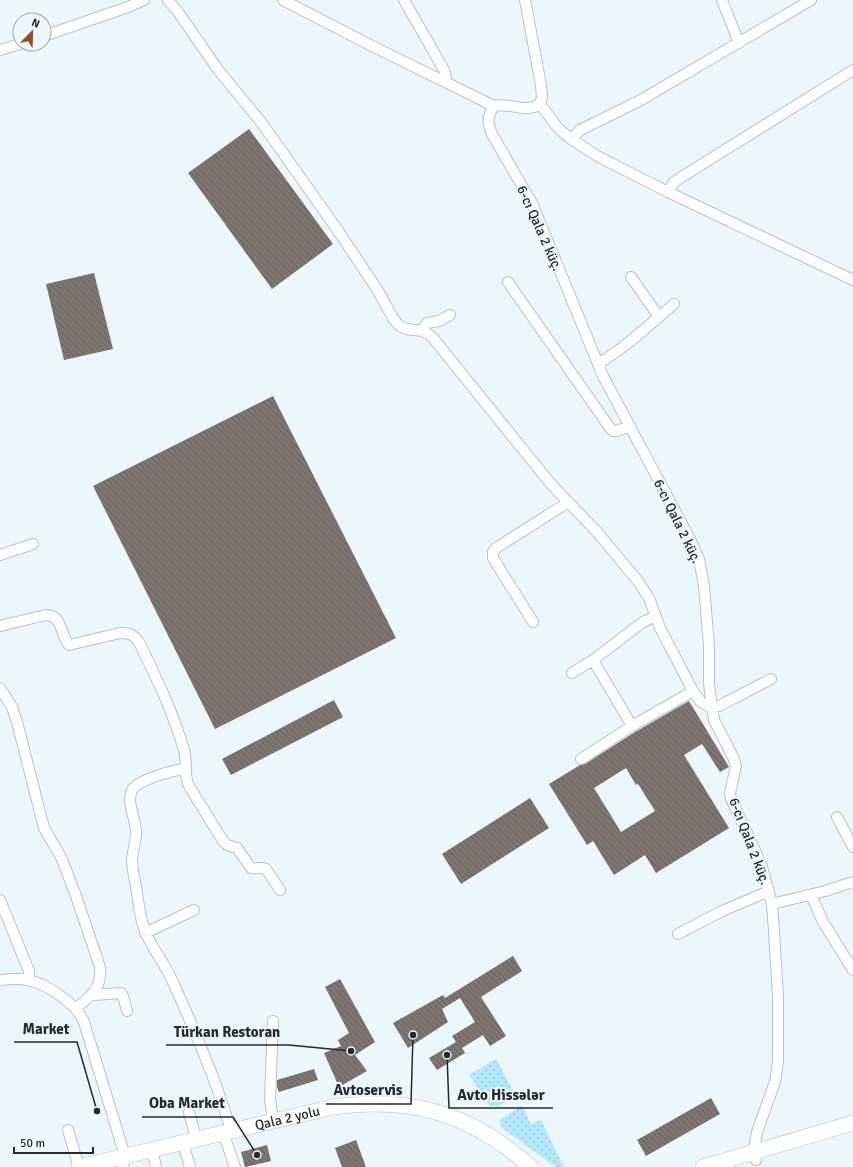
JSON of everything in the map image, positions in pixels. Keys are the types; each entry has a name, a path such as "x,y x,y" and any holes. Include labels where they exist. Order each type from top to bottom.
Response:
{"main road":[{"name":"Qala 2 yolu","path":"79,1167 155,1162 185,1150 273,1121 333,1107 358,1104 384,1104 418,1107 461,1120 481,1130 499,1142 531,1167"},
{"name":"Qala 2 yolu","path":"122,1164 196,1139 228,1136 334,1116 366,1112 396,1113 417,1116 458,1128 488,1145 518,1167"},
{"path":"729,1167 756,1156 853,1124"},
{"path":"703,1167 756,1156 853,1131"}],"street":[{"path":"52,33 144,0"},
{"path":"168,0 219,71 261,122 339,232 377,289 394,320 406,329 422,331 433,338 550,483 567,503 587,521 626,566 644,590 660,628 693,691 701,702 712,708 725,704 771,679"},
{"path":"284,0 494,106 501,104 534,109 540,104 542,97 525,0"},
{"path":"404,0 442,66 447,83"},
{"path":"722,0 739,43"},
{"path":"571,139 588,126 641,100 811,0"},
{"path":"0,50 12,46"},
{"path":"668,192 674,182 680,178 853,70"},
{"path":"540,104 558,128 571,139 599,157 668,192 853,280"},
{"name":"6-cı Qala 2 küç.","path":"494,106 488,117 489,126 532,203 598,364 690,539 699,559 704,586 709,638 709,683 714,720 736,766 730,792 731,799 754,848 772,904 778,998 778,1061 775,1082 757,1132 756,1156"},
{"path":"631,278 659,317"},
{"path":"508,282 610,428 613,431 617,431 630,426"},
{"path":"598,364 622,348 674,304"},
{"path":"422,331 427,323 439,321 450,315"},
{"path":"533,622 493,558 493,552 496,548 567,503"},
{"path":"0,555 33,544"},
{"path":"0,626 51,615 58,621 66,642 69,645 120,633 134,635 139,642 170,708 185,752 185,777 189,786 227,845 237,848 252,868 266,869 280,890"},
{"path":"572,673 593,660 643,622 656,616"},
{"path":"593,660 632,726"},
{"path":"581,759 632,726 693,691"},
{"path":"1,693 12,707 44,828 61,857 76,896 100,968 101,975 99,985 93,995 76,1008"},
{"path":"185,769 174,770 138,784 133,789 131,804 136,832 132,858 133,868 145,933 166,968 191,1021 220,1099 235,1167"},
{"path":"837,817 853,848"},
{"path":"772,904 811,895 853,882"},
{"path":"678,934 727,909 769,891"},
{"path":"811,895 823,922 853,970"},
{"path":"0,900 29,971 29,980"},
{"path":"145,933 194,910"},
{"path":"0,980 19,978 29,980 59,995 76,1008 82,1016 122,1164"},
{"path":"93,995 121,994 123,996 127,1011"},
{"path":"272,1021 270,1099 273,1121"},
{"path":"189,1112 196,1139"},
{"path":"68,1130 79,1167"},
{"path":"185,1150 190,1167"}],"shaded area":[{"path":"496,1059 516,1096 498,1106 490,1106 469,1075"},
{"path":"522,1106 531,1124 541,1120 564,1167 556,1167 502,1128 499,1120"}],"building":[{"path":"249,129 333,244 272,289 188,173"},
{"path":"94,273 113,349 64,360 46,284"},
{"path":"273,396 396,638 215,729 93,486"},
{"path":"334,700 343,717 231,775 222,759"},
{"path":"689,701 729,767 720,772 702,744 684,755 729,828 656,873 645,855 614,875 593,841 587,845 549,784 580,765 585,764 635,732","holes":["626,768 636,785 638,784 655,811 621,832 594,788"]},
{"path":"530,798 549,828 461,884 442,854"},
{"path":"513,956 522,971 481,997 506,1036 490,1046 483,1035 462,1048 465,1053 437,1070 429,1058 456,1042 452,1036 475,1022 460,998 442,1009 448,1022 408,1048 393,1023 443,995 445,998"},
{"path":"340,979 375,1042 355,1055 367,1071 339,1087 324,1053 341,1046 338,1040 349,1033 325,987"},
{"path":"314,1069 318,1080 279,1092 277,1080"},
{"path":"711,1098 720,1114 646,1156 637,1140"},
{"path":"356,1140 366,1167 342,1167 335,1148"},
{"path":"267,1145 271,1161 245,1167 241,1152"}],"place":[{"name":"Avtoservis","path":"413,1035"},
{"name":"Türkan Restoran","path":"351,1051"},
{"name":"Avto Hissələr","path":"447,1055"},
{"name":"Market","path":"97,1111"},
{"name":"Oba Market","path":"257,1155"}]}
